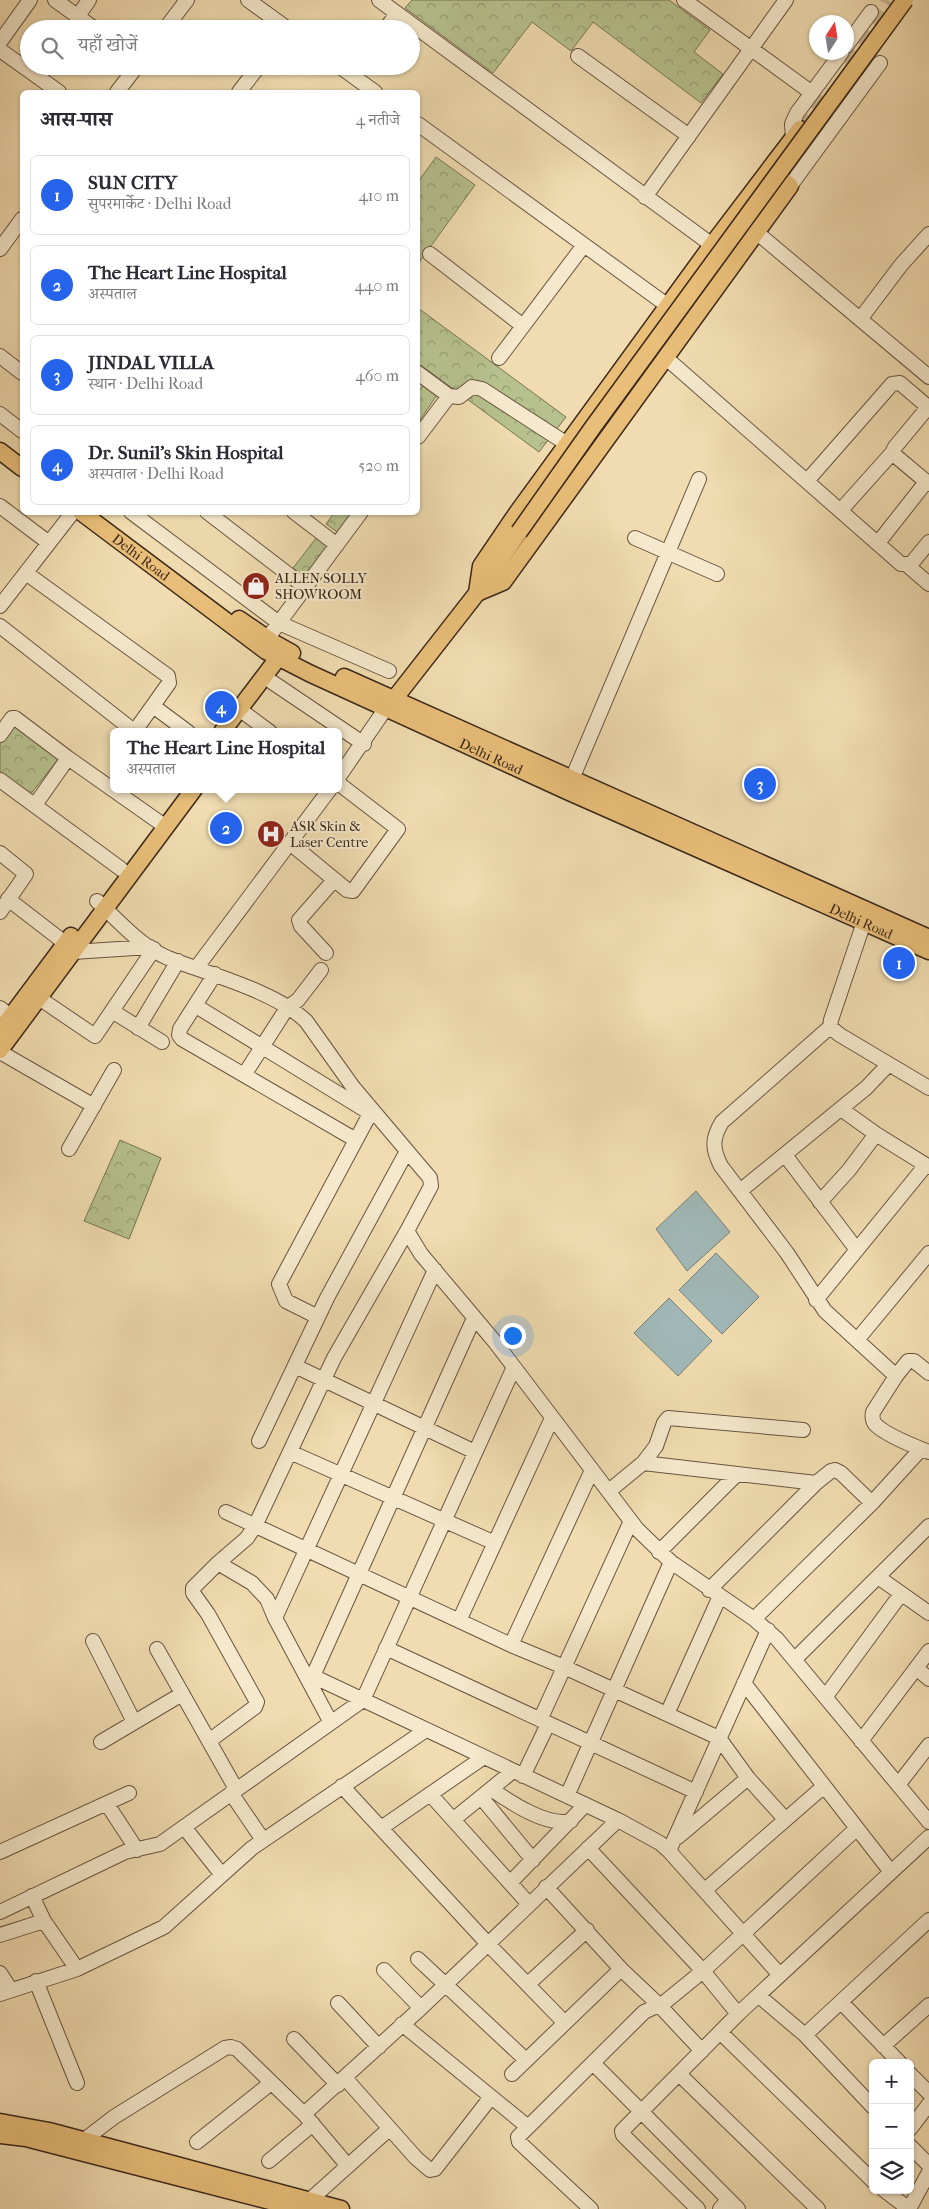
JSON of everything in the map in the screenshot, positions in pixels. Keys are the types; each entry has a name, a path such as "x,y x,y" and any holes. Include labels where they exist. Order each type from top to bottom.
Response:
{"main road":[{"path":"390,704 477,593 593,427 905,0"},
{"path":"477,593 481,566 712,245 728,232 770,169 797,133"},
{"path":"477,593 503,582 665,357 753,229 790,186 770,169"},
{"path":"0,439 20,454"},
{"path":"0,451 20,466"},
{"name":"Delhi Road","path":"85,515 264,643 285,655 390,704 865,916 929,938"},
{"name":"Delhi Road","path":"102,515 264,643"},
{"path":"226,728 272,682 285,655"},
{"path":"237,728 243,712 285,655"},
{"name":"Delhi Road","path":"390,704 572,779 865,916 929,951"},
{"path":"0,1051 10,1016 38,998 69,948 161,824 178,793"},
{"path":"101,904 121,869 190,793"},
{"path":"0,1031 10,1016 69,948"},
{"path":"0,2122 84,2140 279,2202"},
{"path":"0,2134 26,2138 279,2202 341,2209"}],"street":[{"path":"0,42 30,0"},
{"path":"55,0 83,20"},
{"path":"78,16 89,0"},
{"path":"172,20 187,0"},
{"path":"248,0 276,20"},
{"path":"379,0 405,20"},
{"path":"684,0 812,93"},
{"path":"645,196 786,0"},
{"path":"854,35 871,12"},
{"path":"392,20 397,14"},
{"path":"420,31 712,245"},
{"path":"0,50 20,64"},
{"path":"578,56 689,136"},
{"path":"797,133 792,124 836,60"},
{"path":"790,186 880,63"},
{"path":"35,75 56,90"},
{"path":"119,90 130,75"},
{"path":"241,90 252,75"},
{"path":"359,75 373,90"},
{"path":"420,125 668,306"},
{"path":"0,249 20,222"},
{"path":"728,232 731,227 740,222 753,229 929,377"},
{"path":"861,318 901,265 929,234"},
{"path":"499,358 584,246"},
{"path":"430,254 523,326"},
{"path":"0,356 20,371"},
{"path":"665,357 901,564 908,565 929,584"},
{"path":"420,374 449,396 460,396 472,387 477,386 567,444"},
{"path":"807,480 892,384 900,382 929,407 892,453 840,510"},
{"path":"420,434 449,396"},
{"path":"0,414 20,429"},
{"path":"878,543 928,483 892,453"},
{"path":"572,779 699,479"},
{"path":"0,506 49,543"},
{"path":"0,606 71,515"},
{"path":"135,515 279,623 389,671"},
{"path":"211,515 306,587"},
{"path":"298,515 337,545"},
{"path":"264,643 359,515"},
{"path":"635,538 717,574"},
{"path":"908,565 929,542"},
{"path":"0,626 130,728 137,728 169,683 168,676 26,573"},
{"path":"272,682 340,728"},
{"path":"342,773 364,744 390,704"},
{"path":"154,706 183,728"},
{"path":"243,712 265,728"},
{"path":"0,735 12,718 15,718 110,788"},
{"path":"342,729 364,744"},
{"path":"35,805 68,758"},
{"path":"0,780 121,869"},
{"path":"290,843 347,890 353,891 398,829 342,786"},
{"path":"117,793 161,824"},
{"path":"197,968 327,793"},
{"path":"0,854 26,874 0,912"},
{"path":"326,953 301,926 299,920 334,880"},
{"path":"8,899 69,948 152,948"},
{"path":"101,904 134,935 152,948 178,961 215,974 286,1008 306,1022 371,1111 407,1151 431,1182 407,1231 334,1358 255,1526 247,1538 193,1588 193,1593 208,1614 257,1702 256,1707 209,1741"},
{"path":"865,916 830,1020 830,1027 727,1118 715,1133 716,1157 740,1192 787,1253 816,1300 832,1319 896,1376"},
{"path":"38,998 94,1036 152,948"},
{"path":"138,1028 178,961"},
{"path":"244,1075 286,1008 298,1000 321,970"},
{"path":"215,974 180,1029 179,1035 182,1039 356,1140"},
{"path":"196,1006 371,1111"},
{"path":"112,1011 162,1042"},
{"path":"830,1027 888,1065 929,1088"},
{"path":"0,1051 94,1106"},
{"path":"740,1192 866,1088 888,1065"},
{"path":"69,1149 114,1070"},
{"path":"816,1300 928,1166 840,1109"},
{"path":"318,1318 286,1301 279,1284 371,1111"},
{"path":"820,1202 849,1170 876,1134"},
{"path":"259,1441 318,1318 407,1151"},
{"path":"785,1155 857,1250"},
{"path":"407,1231 421,1254 514,1367 630,1521 671,1562 768,1630 795,1659 929,1822"},
{"path":"857,1340 929,1253"},
{"path":"275,1618 435,1270"},
{"path":"308,1674 393,1499 474,1318"},
{"path":"754,1619 925,1451 873,1423 873,1412 896,1376 911,1360 929,1373"},
{"path":"295,1366 475,1452"},
{"path":"0,1912 125,1852 160,1844 330,1721 363,1700 514,1367"},
{"path":"459,1621 552,1418"},
{"path":"609,1492 644,1463 656,1446 664,1423 668,1418 803,1430"},
{"path":"290,1452 495,1543"},
{"path":"644,1463 816,1482"},
{"path":"511,1645 592,1470"},
{"path":"667,1714 714,1593 816,1482 831,1471 838,1470 872,1504"},
{"path":"659,1552 737,1474"},
{"path":"226,1512 511,1645 564,1666 719,1738 748,1778 785,1819"},
{"path":"454,1819 486,1793 518,1773 544,1722 564,1666 630,1521"},
{"path":"795,1659 929,1526"},
{"path":"567,1796 671,1562"},
{"path":"218,1564 252,1582 267,1599 275,1618 308,1674 330,1721"},
{"path":"878,1576 901,1594 928,1609"},
{"path":"826,1696 901,1594"},
{"path":"672,1846 768,1630"},
{"path":"92,1641 134,1722"},
{"path":"386,1648 696,1792"},
{"path":"157,1649 209,1741 234,1791 263,1840"},
{"path":"861,1741 929,1652"},
{"path":"916,1668 929,1679"},
{"path":"308,1674 672,1846 705,1890 780,1975"},
{"path":"744,1683 891,1872"},
{"path":"101,1742 182,1694"},
{"path":"0,1973 5,1992 77,1969 164,1927 263,1840 426,1730"},
{"path":"898,1785 929,1745"},
{"path":"381,1828 484,1757"},
{"path":"672,1846 748,1778"},
{"path":"342,1786 488,1944 564,2022"},
{"path":"705,1890 823,1786"},
{"path":"486,1793 556,1821 571,1821"},
{"path":"486,1793 532,1860"},
{"path":"0,1852 129,1794"},
{"path":"430,1794 528,1903"},
{"path":"107,1804 138,1850"},
{"path":"510,1883 585,1805"},
{"path":"269,2161 341,2082 488,1944 528,1903 618,1820"},
{"path":"184,1827 222,1875"},
{"path":"592,2209 519,2142 518,2137 644,2012 659,2005 703,1971 856,1829"},
{"path":"698,2209 622,2134 738,2014 929,1837"},
{"path":"588,1848 703,1971 738,2014"},
{"path":"546,1887 702,2051"},
{"path":"32,1896 44,1921 77,1969"},
{"path":"805,2035 842,2003 929,1920"},
{"path":"0,1935 44,1921"},
{"path":"528,1984 587,1930"},
{"path":"418,1959 526,2060"},
{"path":"512,2074 621,1968"},
{"path":"384,1970 420,2008"},
{"path":"36,1981 78,2083"},
{"path":"759,1996 805,2035 870,2104"},
{"path":"338,2003 379,2047"},
{"path":"842,2003 896,2059"},
{"path":"883,2046 929,2006"},
{"path":"402,2024 528,2127"},
{"path":"721,2032 869,2177"},
{"path":"294,2039 390,2129 416,2158 433,2170 490,2097"},
{"path":"84,2140 114,2117 224,2048 231,2047 236,2049 308,2119 348,2166"},
{"path":"593,2063 643,2112 729,2206"},
{"path":"680,2075 818,2209"},
{"path":"914,2078 929,2093"},
{"path":"197,2142 271,2083"},
{"path":"919,2125 929,2104"},
{"path":"306,2206 390,2129"},
{"path":"913,2149 929,2166"},
{"path":"889,2194 909,2209 929,2172"}],"green space":[{"path":"412,0 669,0 710,30 694,52 723,74 701,103 593,22 571,51 532,22 493,73 405,8"},
{"path":"436,157 475,185 420,261 420,179"},
{"path":"420,309 566,417 539,452 420,364"},
{"path":"423,385 437,395 420,420 420,390"},
{"path":"333,515 354,515 340,534 326,524"},
{"path":"317,537 329,546 305,577 293,568"},
{"path":"15,724 59,758 30,795 0,772 0,743"},
{"path":"120,1140 161,1158 129,1239 84,1221"}],"water":[{"path":"696,1191 730,1232 687,1271 656,1229"},
{"path":"716,1253 759,1297 722,1334 679,1290"},
{"path":"669,1298 712,1341 678,1376 634,1333"}],"tunnel":[{"path":"848,65 888,0"},
{"path":"800,129 829,90"}],"place":[{"name":"ALLEN SOLLY SHOWROOM","path":"256,586"},
{"name":"Dr. Sunil's Skin Hospital","path":"221,707"},
{"name":"JINDAL VILLA","path":"760,784"},
{"name":"The Heart Line Hospital","path":"226,828"},
{"name":"ASR Skin & Laser Centre","path":"271,834"},
{"name":"SUN CITY","path":"899,963"}]}
